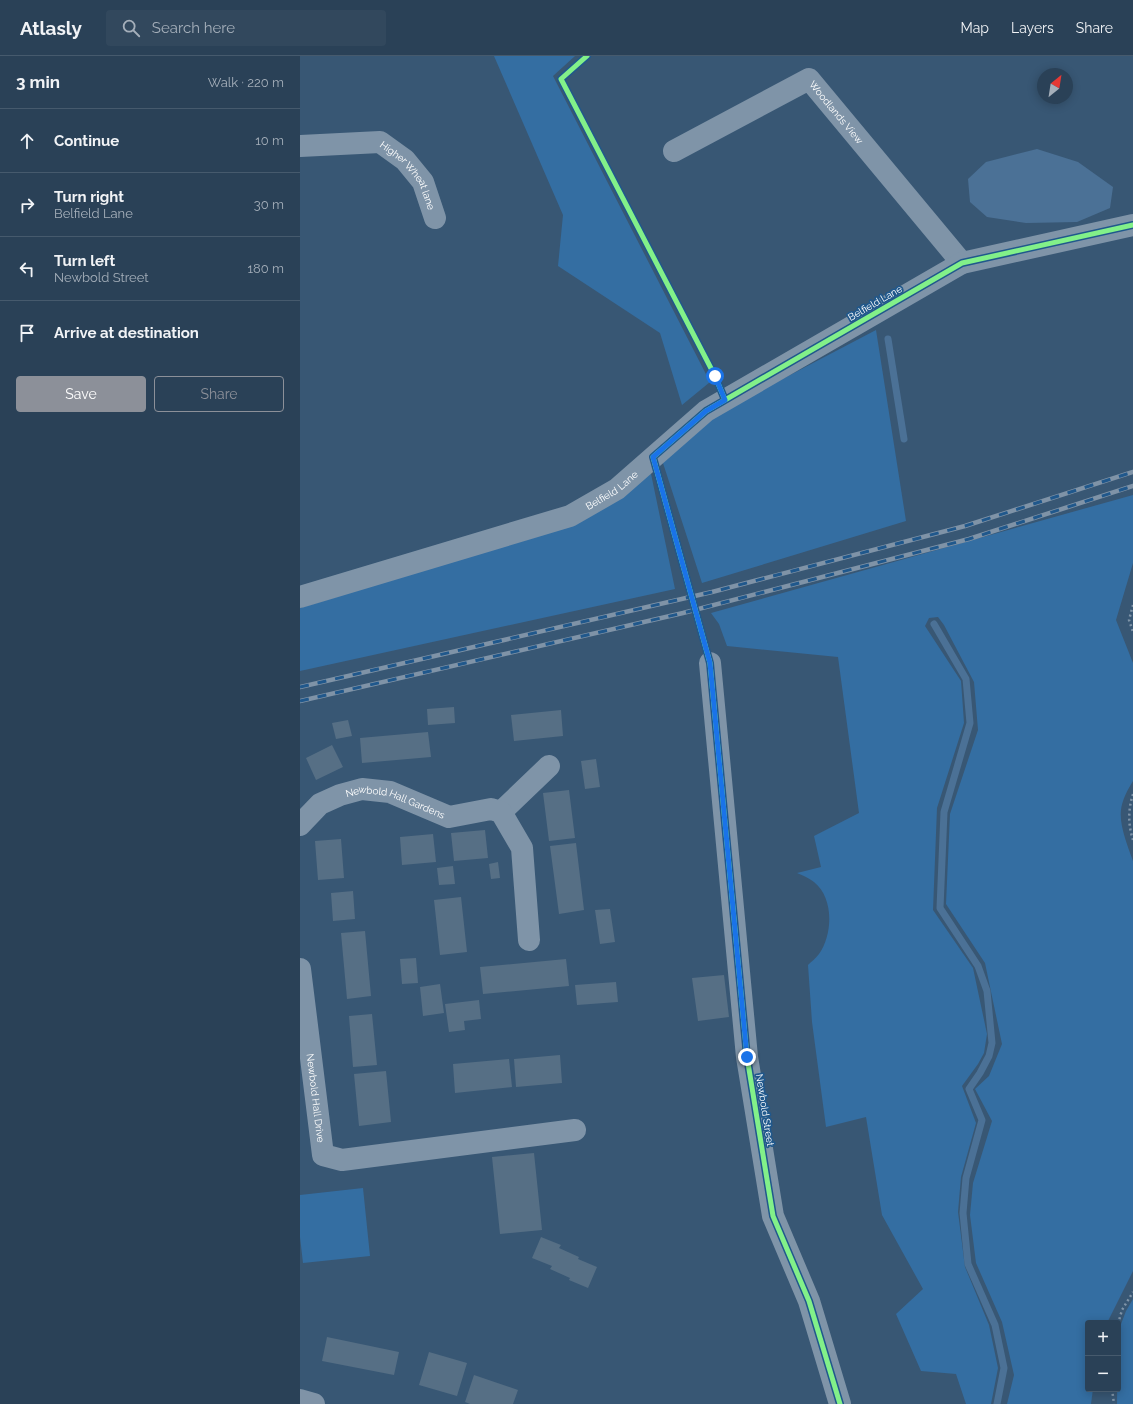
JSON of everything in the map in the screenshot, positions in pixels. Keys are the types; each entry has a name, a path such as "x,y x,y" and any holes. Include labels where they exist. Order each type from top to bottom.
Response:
{"main road":[{"path":"300,1400 314,1404"}],"street":[{"name":"Woodlands View","path":"674,151 809,79 962,263"},
{"name":"Higher Wheat lane","path":"300,146 380,142 404,160 423,182 435,218"},
{"name":"Belfield Lane","path":"300,597 570,516 617,488 706,411 962,263 1133,225"},
{"name":"Newbold Street","path":"710,663 747,1057 773,1216 809,1301 840,1404"},
{"path":"529,940 522,848 501,812 549,766"},
{"name":"Newbold Hall Gardens","path":"300,825 320,804 340,795 362,789 390,792 449,816 491,809 501,812"},
{"name":"Newbold Hall Drive","path":"300,969 323,1155 342,1160 575,1130"}],"path":[{"path":"1133,605 1130,620 1133,632"},
{"path":"1133,794 1129,808 1130,828 1133,840"},
{"path":"1119,1320 1122,1310 1133,1292"},
{"path":"1112,1392 1114,1404"}],"shaded area":[{"path":"494,56 575,56 553,76 710,382 682,405 660,333 558,266 563,215"},
{"path":"1037,149 1078,162 1113,187 1110,208 1077,222 1026,223 987,217 970,202 968,179 986,162"},
{"path":"876,330 906,521 702,583 662,460 712,416"},
{"path":"650,469 675,589 300,671 300,608 534,536"},
{"path":"1133,495 1133,563 1116,620 1133,663 1133,781 1124,799 1121,822 1124,836 1133,861 1133,1271 1108,1320 1085,1320 1085,1392 1093,1392 1091,1404 1007,1404 1014,1375 1002,1322 976,1263 970,1215 973,1183 992,1121 975,1089 989,1076 1002,1044 985,963 946,904 950,814 978,730 974,682 944,625 938,617 929,618 925,626 961,681 964,723 937,808 933,910 973,968 987,1034 984,1053 962,1086 976,1123 961,1177 958,1212 965,1267 989,1325 998,1368 991,1404 966,1404 956,1374 921,1371 896,1314 923,1289 882,1215 866,1117 826,1127 812,1022 808,965 818,955 824,946 829,927 828,907 821,889 814,882 797,873 821,867 814,836 859,813 838,657 727,646 719,624 711,613"},
{"path":"363,1188 370,1256 303,1263 300,1237 300,1195"},
{"path":"1133,1299 1133,1404 1117,1404 1117,1392 1121,1392 1121,1324"}],"building":[{"path":"454,707 455,723 428,725 427,709"},
{"path":"561,710 563,736 514,741 511,715"},
{"path":"348,720 352,736 336,739 332,723"},
{"path":"428,732 431,757 362,763 360,738"},
{"path":"332,745 343,767 316,780 306,758"},
{"path":"596,759 600,787 585,789 581,761"},
{"path":"569,790 575,838 549,841 543,793"},
{"path":"485,830 488,858 454,861 451,833"},
{"path":"433,834 436,862 402,865 400,837"},
{"path":"341,839 344,878 318,880 315,841"},
{"path":"576,843 584,910 559,914 550,846"},
{"path":"498,862 500,878 491,879 489,864"},
{"path":"453,866 455,884 439,885 437,868"},
{"path":"353,891 355,919 333,921 331,893"},
{"path":"461,897 467,952 440,955 434,900"},
{"path":"610,909 615,942 600,944 595,910"},
{"path":"365,931 371,996 347,999 341,933"},
{"path":"416,958 418,983 402,984 400,959"},
{"path":"566,959 569,986 483,994 480,967"},
{"path":"724,975 729,1017 698,1021 692,978"},
{"path":"616,982 618,1002 577,1005 575,985"},
{"path":"440,984 444,1013 423,1016 420,987"},
{"path":"479,1000 481,1019 464,1021 465,1030 449,1032 445,1004"},
{"path":"372,1014 377,1065 353,1067 349,1016"},
{"path":"560,1055 562,1083 516,1087 514,1059"},
{"path":"509,1059 512,1087 455,1093 453,1064"},
{"path":"386,1071 391,1122 359,1126 354,1074"},
{"path":"534,1153 542,1230 500,1234 492,1157"},
{"path":"541,1237 561,1245 559,1248 579,1257 578,1259 597,1267 588,1288 569,1280 570,1278 550,1269 552,1266 532,1258"},
{"path":"327,1337 399,1352 394,1375 322,1361"},
{"path":"429,1352 467,1363 457,1396 419,1385"},
{"path":"474,1375 518,1390 513,1404 470,1404 465,1402"}],"waterway":[{"path":"888,339 904,439"},
{"path":"934,624 966,679 970,723 944,812 940,908 978,966 987,991 992,1043 989,1056 969,1089 982,1120 966,1178 963,1213 968,1264 995,1325 1004,1368 997,1404"}],"railway":[{"path":"300,687 712,592 965,526 1133,472"},
{"path":"300,701 683,613 969,539 1133,486"}],"cycle path":[{"path":"587,56 561,79 715,376 725,400"},
{"path":"840,1404 809,1301 773,1216 747,1057 710,663 653,457 706,411 962,263 1133,225"}],"route":[{"path":"715,376 725,400 706,411 653,457 710,663 747,1057"}]}
